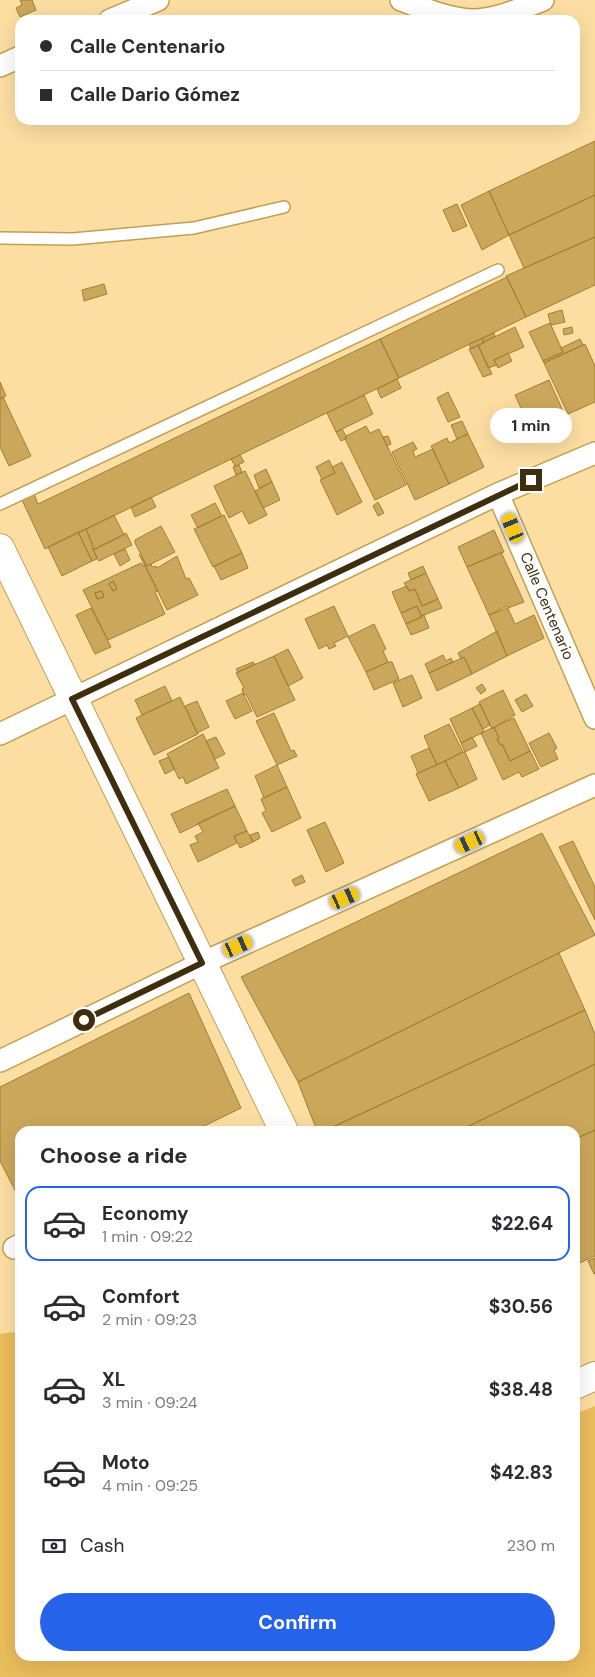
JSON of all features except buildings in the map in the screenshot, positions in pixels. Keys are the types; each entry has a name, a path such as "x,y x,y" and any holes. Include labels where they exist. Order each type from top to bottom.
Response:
{"street":[{"path":"122,15 158,0"},
{"path":"401,0 450,15"},
{"path":"501,15 542,0"},
{"path":"0,66 15,59"},
{"path":"0,734 498,494 595,453"},
{"name":"Calle Centenario","path":"498,494 595,718"},
{"path":"0,548 202,963 278,1126"},
{"path":"0,1061 202,963 595,785"},
{"path":"580,1383 595,1376"}],"lane":[{"path":"0,238 73,239 185,228 284,207"},
{"path":"0,504 498,270"}],"shaded area":[{"path":"15,1333 15,1661 580,1661 580,1412 595,1406 595,1677 0,1677 0,1334"}],"route":[{"path":"84,1020 202,963 72,699 498,494 531,480"}]}
